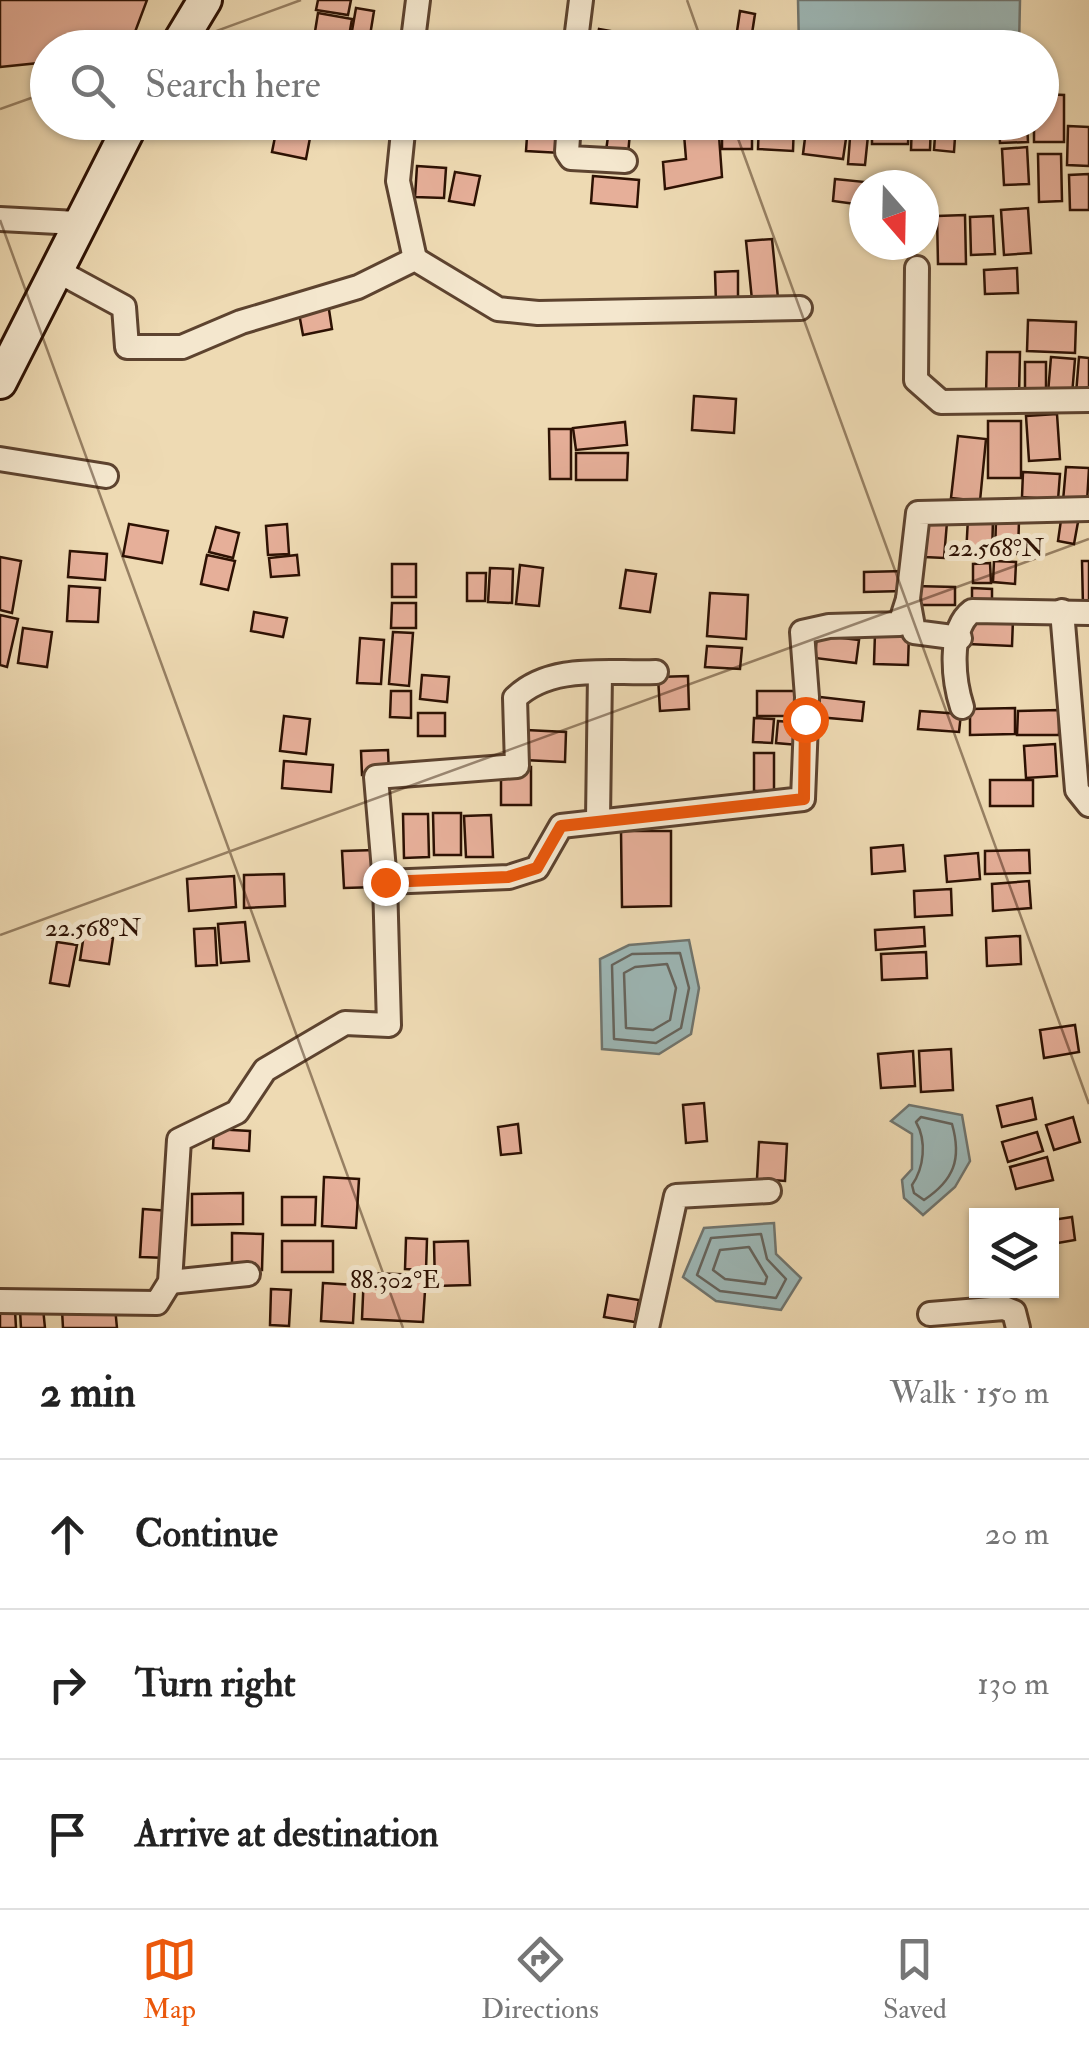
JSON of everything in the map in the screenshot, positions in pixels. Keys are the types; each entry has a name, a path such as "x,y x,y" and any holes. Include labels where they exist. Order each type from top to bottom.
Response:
{"main road":[{"path":"187,30 205,0"},
{"path":"0,382 122,140"}],"street":[{"path":"414,30 418,0"},
{"path":"577,30 581,0"},
{"path":"402,140 398,181 415,259 498,309 538,313 800,308"},
{"path":"568,140 567,152 572,158 625,161"},
{"path":"0,219 77,223"},
{"path":"54,269 124,307 127,347 182,347 241,322 358,288 415,259"},
{"path":"916,268 916,380 941,402 1089,400"},
{"path":"0,459 106,476"},
{"path":"385,882 508,877 537,868 561,826 701,814 804,799 807,697 802,632 829,626 900,624 908,599 918,513 1089,509"},
{"path":"908,599 914,632 960,638"},
{"path":"962,708 952,667 964,617 972,611 1089,613"},
{"path":"1062,611 1077,790 1089,804"},
{"path":"0,1301 158,1303 170,1282 179,1140 237,1112 265,1070 345,1023 388,1025 385,882 376,777 517,766 515,698 544,676 656,672"},
{"path":"598,820 600,674"},
{"path":"647,1328 676,1196 769,1191"},
{"path":"170,1282 248,1274"},
{"path":"930,1314 1004,1308 1014,1312 1018,1328"}],"water":[{"path":"798,0 1020,0 1019,30 799,30"},
{"path":"689,940 699,988 691,1034 659,1054 602,1049 600,959 629,945"},
{"path":"909,1105 962,1115 970,1161 955,1187 923,1215 904,1198 902,1180 912,1169 912,1134 891,1121"},
{"path":"774,1223 776,1254 801,1278 781,1310 716,1301 683,1277 704,1228"}],"building":[{"path":"0,0 147,0 136,30 30,30 30,64 0,67"},
{"path":"318,0 351,0 348,15 316,10"},
{"path":"356,8 374,11 371,30 352,30"},
{"path":"740,11 755,14 753,30 737,30"},
{"path":"318,13 352,19 350,30 315,30"},
{"path":"1059,95 1064,95 1064,142 1034,142 1059,140"},
{"path":"1068,126 1089,127 1089,166 1067,165"},
{"path":"274,140 310,140 306,159 272,152"},
{"path":"527,140 562,140 561,153 526,151"},
{"path":"608,140 629,140 628,154 606,151"},
{"path":"684,140 719,140 722,177 665,189 663,162 686,159"},
{"path":"722,140 752,140 752,149 722,149"},
{"path":"758,140 793,140 793,151 758,149"},
{"path":"805,140 846,140 843,159 803,154"},
{"path":"850,140 868,140 865,165 848,164"},
{"path":"872,140 908,140 908,144 872,144"},
{"path":"911,140 930,140 930,150 911,150"},
{"path":"935,140 955,140 954,152 934,150"},
{"path":"1000,140 1028,140 1028,142"},
{"path":"1027,147 1029,184 1004,185 1002,149"},
{"path":"1038,154 1061,154 1062,201 1039,202"},
{"path":"417,166 446,168 444,198 415,197"},
{"path":"455,172 480,176 474,205 449,201"},
{"path":"1089,174 1089,210 1070,210 1069,175"},
{"path":"593,176 639,180 637,207 591,203"},
{"path":"835,179 849,180 849,203 833,201"},
{"path":"1028,208 1031,253 1004,255 1001,210"},
{"path":"965,215 966,264 938,264 939,216"},
{"path":"993,216 995,254 971,255 970,217"},
{"path":"772,239 778,298 752,300 746,241"},
{"path":"1017,268 1018,293 985,294 984,270"},
{"path":"738,271 738,304 716,304 715,272"},
{"path":"328,303 332,329 303,335 298,308"},
{"path":"1028,320 1076,322 1075,353 1027,351"},
{"path":"987,352 1020,352 1019,396 986,396"},
{"path":"1051,357 1075,359 1072,395 1048,393"},
{"path":"1079,357 1089,358 1089,395 1076,394"},
{"path":"1025,362 1046,362 1046,394 1025,394"},
{"path":"694,396 736,399 734,433 692,430"},
{"path":"1057,414 1060,459 1029,461 1026,416"},
{"path":"988,421 1021,421 1021,478 988,478"},
{"path":"625,422 627,445 576,450 573,428"},
{"path":"549,429 571,429 571,479 550,479"},
{"path":"958,436 986,439 980,501 951,498"},
{"path":"576,453 628,453 627,480 576,480"},
{"path":"1066,467 1089,468 1087,502 1063,501"},
{"path":"1023,472 1060,474 1058,500 1022,497"},
{"path":"968,518 993,519 992,556 966,555"},
{"path":"928,520 947,522 944,558 925,557"},
{"path":"996,520 1019,520 1018,554 995,553"},
{"path":"1061,520 1078,522 1074,544 1058,541"},
{"path":"129,524 168,531 162,563 123,556"},
{"path":"287,524 289,554 268,555 266,526"},
{"path":"216,527 239,533 233,558 209,552"},
{"path":"70,551 107,554 105,580 68,577"},
{"path":"207,555 235,561 228,590 201,584"},
{"path":"297,555 299,575 271,577 269,558"},
{"path":"0,557 21,561 12,613 0,610"},
{"path":"994,561 1016,562 1015,584 993,582"},
{"path":"1082,561 1089,561 1089,607 1083,607"},
{"path":"990,563 991,583 973,583 973,564"},
{"path":"392,564 416,564 416,597 392,597"},
{"path":"520,565 543,568 539,606 516,604"},
{"path":"490,568 513,569 512,603 488,602"},
{"path":"626,570 656,574 650,612 620,608"},
{"path":"904,571 904,591 864,592 864,572"},
{"path":"467,573 486,573 485,601 467,601"},
{"path":"69,586 100,588 98,622 67,621"},
{"path":"914,586 955,587 955,605 913,605"},
{"path":"972,588 992,589 992,604 972,604"},
{"path":"710,593 748,595 746,639 707,636"},
{"path":"392,603 416,603 416,628 391,628"},
{"path":"254,612 287,618 283,637 251,631"},
{"path":"0,615 18,619 7,667 0,665"},
{"path":"969,617 1013,619 1012,646 968,644"},
{"path":"23,628 52,632 47,667 18,663"},
{"path":"393,632 413,633 409,686 389,684"},
{"path":"875,633 909,634 908,665 874,664"},
{"path":"817,635 859,640 856,663 815,658"},
{"path":"360,638 384,640 381,684 357,683"},
{"path":"707,646 742,648 740,669 705,667"},
{"path":"422,675 449,677 447,702 420,699"},
{"path":"688,676 689,709 660,711 658,677"},
{"path":"391,691 411,691 411,718 390,717"},
{"path":"757,691 801,691 801,716 757,716"},
{"path":"820,697 864,702 862,721 818,717"},
{"path":"1015,708 1015,734 970,735 970,709"},
{"path":"1059,710 1059,735 1017,735 1018,711"},
{"path":"920,711 961,714 959,732 918,729"},
{"path":"418,713 445,713 445,736 418,736"},
{"path":"284,716 310,719 306,754 280,751"},
{"path":"754,718 774,719 772,743 753,742"},
{"path":"778,721 801,723 798,745 776,743"},
{"path":"526,730 566,732 565,762 524,760"},
{"path":"1055,744 1057,776 1026,778 1024,746"},
{"path":"388,750 389,774 362,775 361,751"},
{"path":"754,753 774,753 774,791 754,791"},
{"path":"284,761 333,765 331,792 282,788"},
{"path":"501,767 531,767 531,805 501,805"},
{"path":"990,780 1033,780 1033,806 990,806"},
{"path":"433,813 461,813 461,855 434,855"},
{"path":"403,814 428,814 429,857 404,858"},
{"path":"491,815 493,857 466,857 464,816"},
{"path":"621,831 671,831 671,906 622,907"},
{"path":"903,845 905,871 872,874 871,848"},
{"path":"376,850 378,887 344,888 342,851"},
{"path":"1029,850 1030,873 985,874 985,851"},
{"path":"978,853 980,879 947,882 945,856"},
{"path":"284,874 285,906 244,908 244,875"},
{"path":"234,876 236,907 189,911 187,879"},
{"path":"1029,881 1031,908 993,911 992,884"},
{"path":"951,889 952,915 915,917 914,891"},
{"path":"245,922 249,961 221,963 218,924"},
{"path":"924,927 925,946 876,950 875,930"},
{"path":"215,928 217,965 196,966 194,929"},
{"path":"84,934 113,938 109,964 80,960"},
{"path":"1020,936 1021,964 987,966 986,938"},
{"path":"57,942 77,945 69,986 50,983"},
{"path":"926,952 927,978 882,980 881,954"},
{"path":"1075,1025 1079,1052 1044,1058 1040,1030"},
{"path":"951,1049 953,1090 921,1092 919,1051"},
{"path":"913,1051 915,1086 881,1088 878,1054"},
{"path":"1032,1098 1036,1119 1002,1127 997,1106"},
{"path":"704,1103 707,1141 686,1143 683,1105"},
{"path":"1073,1117 1080,1142 1054,1150 1046,1125"},
{"path":"518,1124 521,1153 501,1155 498,1127"},
{"path":"214,1129 250,1131 249,1151 213,1148"},
{"path":"1037,1132 1043,1151 1008,1162 1002,1142"},
{"path":"759,1142 787,1144 785,1181 757,1179"},
{"path":"1047,1157 1053,1180 1016,1189 1010,1167"},
{"path":"324,1177 359,1179 356,1228 322,1226"},
{"path":"243,1193 243,1224 192,1225 192,1194"},
{"path":"282,1197 316,1197 315,1225 282,1225"},
{"path":"143,1209 170,1211 168,1258 140,1257"},
{"path":"1072,1217 1075,1240 1059,1243 1059,1219"},
{"path":"232,1233 263,1234 262,1270 232,1269"},
{"path":"406,1238 427,1239 426,1270 405,1269"},
{"path":"282,1241 333,1241 333,1272 282,1272"},
{"path":"468,1241 470,1285 435,1286 434,1242"},
{"path":"364,1273 426,1275 423,1322 362,1319"},
{"path":"323,1283 355,1285 353,1323 321,1321"},
{"path":"271,1289 291,1290 289,1326 270,1325"},
{"path":"608,1295 639,1300 635,1322 604,1317"},
{"path":"115,1307 117,1328 63,1328 62,1310"},
{"path":"43,1308 45,1328 21,1328 20,1310"},
{"path":"15,1310 16,1328 0,1328 0,1311"}],"route":[{"path":"385,882 508,877 537,868 561,826 701,814 804,799 805,719"}]}
